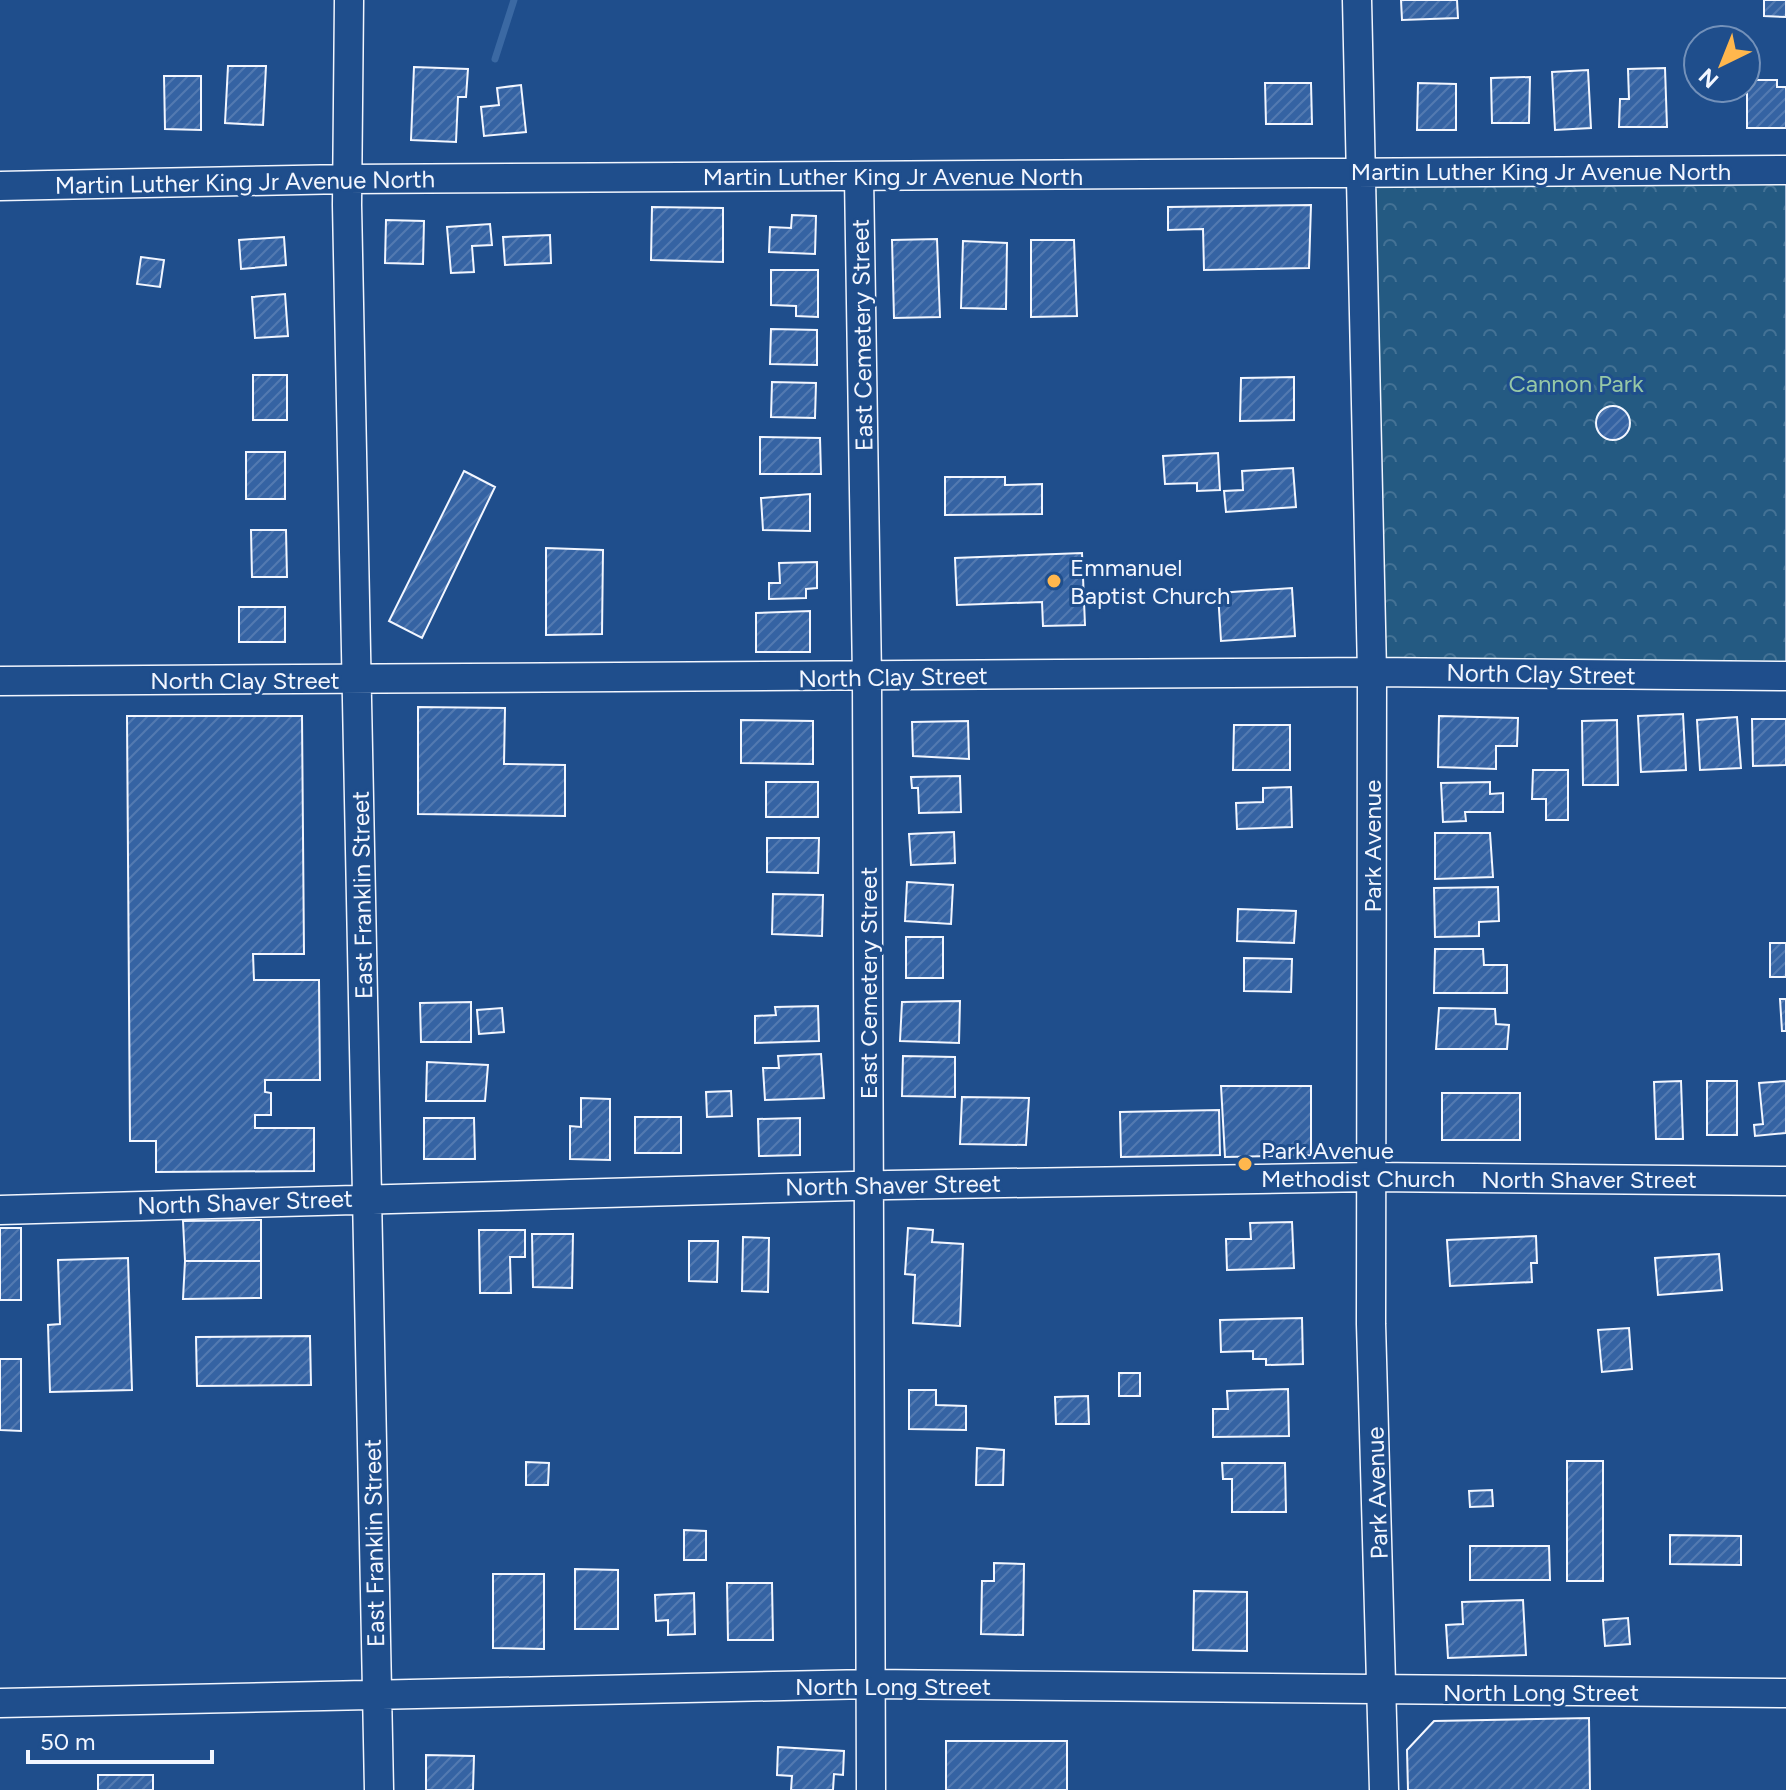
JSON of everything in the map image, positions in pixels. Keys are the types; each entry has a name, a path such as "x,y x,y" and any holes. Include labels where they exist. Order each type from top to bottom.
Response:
{"street":[{"name":"East Franklin Street","path":"349,0 347,179 379,1790"},
{"name":"Park Avenue","path":"1357,0 1372,672 1371,1324 1384,1790"},
{"name":"Martin Luther King Jr Avenue North","path":"0,186 347,179 1786,170"},
{"name":"East Cemetery Street","path":"859,177 867,678 871,1790"},
{"name":"North Clay Street","path":"0,681 867,678 1372,672 1786,676"},
{"name":"North Shaver Street","path":"0,1210 367,1197 868,1185 1371,1177 1786,1181"},
{"name":"North Long Street","path":"0,1703 871,1684 1786,1693"}],"green space":[{"name":"Cannon Park","path":"1786,170 1786,677 1372,672 1360,173"}],"building":[{"path":"1401,0 1457,0 1458,18 1402,20"},
{"path":"1764,0 1786,0 1786,17 1764,16"},
{"path":"228,66 266,66 263,125 225,123"},
{"path":"414,67 468,69 466,97 458,97 456,142 411,140"},
{"path":"1665,68 1667,127 1619,127 1620,99 1629,99 1628,69"},
{"path":"1588,70 1591,128 1555,130 1552,72"},
{"path":"164,76 201,76 201,130 165,129"},
{"path":"1530,77 1529,123 1492,123 1491,78"},
{"path":"1762,80 1777,80 1777,87 1786,87 1786,128 1747,128 1747,104 1762,104"},
{"path":"1265,83 1311,83 1312,124 1266,124"},
{"path":"1418,83 1456,84 1456,130 1417,130"},
{"path":"521,85 526,132 484,136 481,107 499,105 497,88"},
{"path":"1311,205 1309,268 1204,270 1203,229 1168,230 1168,207"},
{"path":"652,207 723,208 723,262 651,260"},
{"path":"792,215 816,216 815,254 769,252 770,227 791,228"},
{"path":"386,220 424,221 423,264 385,263"},
{"path":"490,224 492,245 472,246 474,272 451,273 447,227"},
{"path":"550,235 551,263 505,265 503,237"},
{"path":"284,237 286,265 241,269 239,240"},
{"path":"937,239 940,317 894,318 892,240"},
{"path":"1031,240 1074,240 1077,316 1031,317"},
{"path":"963,241 1007,243 1006,309 961,308"},
{"path":"141,257 164,260 160,287 137,284"},
{"path":"771,270 818,270 818,317 796,316 796,306 771,305"},
{"path":"285,294 288,336 255,338 252,297"},
{"path":"771,329 817,330 817,365 770,364"},
{"path":"253,375 287,375 287,420 253,420"},
{"path":"1294,377 1294,420 1240,421 1241,378"},
{"path":"772,382 816,383 815,418 771,417"},
{"path":"1613,406 1625,411 1630,423 1625,435 1613,440 1601,435 1596,423 1601,411"},
{"path":"760,437 820,438 821,474 760,474"},
{"path":"246,452 285,452 285,499 246,499"},
{"path":"1218,453 1220,490 1197,491 1197,483 1165,484 1163,456"},
{"path":"1293,468 1296,507 1226,512 1224,491 1243,490 1242,471"},
{"path":"464,471 495,487 422,638 389,621"},
{"path":"945,477 1005,477 1005,485 1042,484 1042,514 945,515"},
{"path":"810,494 810,531 763,530 761,498"},
{"path":"251,530 286,530 287,577 252,577"},
{"path":"546,548 603,550 602,634 546,635"},
{"path":"1082,553 1085,625 1043,626 1042,602 957,605 955,558"},
{"path":"817,562 817,588 806,589 806,598 769,599 769,583 780,583 779,563"},
{"path":"1292,588 1295,636 1221,641 1218,593"},
{"path":"239,607 285,607 285,642 239,642"},
{"path":"810,611 810,652 756,652 756,613"},
{"path":"418,707 505,708 504,764 565,765 565,816 418,814"},
{"path":"1683,714 1686,770 1641,772 1638,716"},
{"path":"127,716 302,716 304,954 253,954 254,980 319,980 320,1080 265,1080 265,1092 271,1093 271,1115 255,1115 255,1128 314,1128 314,1171 156,1172 156,1141 130,1141"},
{"path":"1439,716 1518,718 1517,746 1496,746 1496,769 1438,767"},
{"path":"1737,717 1741,768 1700,770 1697,720"},
{"path":"1752,719 1786,719 1786,765 1753,766"},
{"path":"741,720 813,721 813,764 741,763"},
{"path":"1617,720 1618,785 1583,785 1582,721"},
{"path":"968,721 969,759 913,756 912,722"},
{"path":"1234,725 1290,725 1290,770 1233,770"},
{"path":"1533,770 1568,770 1568,820 1546,820 1546,799 1532,799"},
{"path":"960,776 961,812 919,813 918,788 912,788 911,777"},
{"path":"766,782 818,782 818,817 766,817"},
{"path":"1490,782 1490,794 1503,793 1503,812 1465,812 1466,821 1443,822 1441,783"},
{"path":"1291,787 1292,827 1237,829 1236,803 1263,802 1263,788"},
{"path":"954,832 955,863 911,865 909,834"},
{"path":"1435,833 1490,833 1493,877 1435,879"},
{"path":"767,838 819,838 818,873 767,872"},
{"path":"907,882 953,885 951,924 905,921"},
{"path":"1498,887 1499,921 1479,922 1479,936 1435,937 1434,888"},
{"path":"773,894 823,895 822,936 772,934"},
{"path":"1238,909 1296,911 1294,943 1237,941"},
{"path":"906,937 943,937 943,978 906,978"},
{"path":"1770,943 1786,943 1786,977 1770,977"},
{"path":"1435,949 1483,949 1484,965 1507,965 1507,993 1434,993"},
{"path":"1244,958 1292,959 1291,992 1244,991"},
{"path":"1780,999 1786,999 1786,1031 1782,1031"},
{"path":"960,1001 959,1043 900,1041 902,1002"},
{"path":"471,1002 471,1042 421,1042 420,1003"},
{"path":"818,1006 819,1041 755,1043 755,1016 776,1015 775,1007"},
{"path":"502,1008 504,1032 479,1034 477,1010"},
{"path":"1439,1008 1495,1009 1496,1024 1509,1025 1507,1049 1436,1049"},
{"path":"821,1054 824,1098 765,1100 763,1068 779,1068 778,1056"},
{"path":"903,1056 955,1057 955,1097 902,1096"},
{"path":"427,1062 488,1065 485,1101 426,1101"},
{"path":"1681,1081 1683,1139 1656,1139 1654,1082"},
{"path":"1707,1081 1737,1081 1737,1135 1707,1135"},
{"path":"1786,1081 1786,1133 1755,1136 1754,1125 1763,1124 1759,1083"},
{"path":"1221,1086 1311,1086 1311,1155 1225,1157"},
{"path":"731,1091 732,1116 707,1117 706,1092"},
{"path":"1442,1093 1520,1093 1520,1140 1442,1140"},
{"path":"962,1097 1029,1098 1026,1145 960,1144"},
{"path":"581,1098 610,1099 610,1160 570,1159 570,1126 581,1127"},
{"path":"1219,1110 1220,1155 1121,1157 1120,1112"},
{"path":"635,1117 681,1117 681,1153 635,1153"},
{"path":"424,1118 474,1118 475,1159 424,1159"},
{"path":"800,1118 800,1155 759,1156 758,1119"},
{"path":"261,1220 261,1261 185,1261 183,1221"},
{"path":"1292,1222 1294,1268 1227,1270 1226,1239 1251,1239 1250,1223"},
{"path":"0,1228 21,1228 21,1300 0,1300"},
{"path":"908,1228 933,1230 932,1242 963,1244 960,1326 913,1323 915,1275 905,1274"},
{"path":"479,1230 525,1230 525,1257 510,1257 511,1293 480,1293"},
{"path":"532,1234 573,1234 572,1288 533,1287"},
{"path":"1536,1236 1537,1263 1531,1263 1532,1282 1450,1286 1447,1240"},
{"path":"743,1237 769,1238 768,1292 742,1291"},
{"path":"689,1241 718,1241 717,1282 689,1281"},
{"path":"1719,1254 1722,1290 1658,1295 1655,1258"},
{"path":"128,1258 132,1390 50,1392 48,1325 60,1324 58,1260"},
{"path":"185,1261 261,1261 261,1298 183,1299"},
{"path":"1302,1318 1303,1364 1266,1365 1266,1359 1253,1359 1253,1351 1221,1352 1220,1320"},
{"path":"1629,1328 1632,1369 1602,1372 1598,1330"},
{"path":"310,1336 311,1385 197,1386 196,1337"},
{"path":"0,1359 21,1359 21,1431 0,1430"},
{"path":"1119,1373 1140,1373 1140,1396 1119,1396"},
{"path":"1288,1389 1289,1436 1213,1437 1213,1409 1228,1409 1227,1391"},
{"path":"909,1390 936,1390 936,1405 966,1406 966,1430 909,1429"},
{"path":"1088,1396 1089,1424 1056,1424 1055,1397"},
{"path":"977,1448 1004,1450 1003,1485 976,1485"},
{"path":"1567,1461 1603,1461 1603,1581 1567,1581"},
{"path":"526,1462 549,1463 548,1485 526,1485"},
{"path":"1222,1463 1285,1463 1286,1512 1232,1512 1232,1479 1223,1479"},
{"path":"1492,1490 1493,1506 1470,1507 1469,1491"},
{"path":"684,1530 706,1531 706,1560 684,1560"},
{"path":"1670,1535 1741,1536 1741,1565 1670,1564"},
{"path":"1470,1546 1549,1546 1550,1580 1470,1580"},
{"path":"994,1563 1024,1564 1023,1635 981,1634 982,1581 994,1581"},
{"path":"575,1569 618,1570 618,1629 575,1629"},
{"path":"493,1574 544,1574 544,1649 493,1648"},
{"path":"727,1583 772,1583 773,1640 728,1640"},
{"path":"1194,1591 1247,1592 1247,1651 1193,1650"},
{"path":"694,1593 695,1634 668,1635 668,1620 656,1621 655,1595"},
{"path":"1523,1600 1526,1655 1448,1658 1446,1625 1463,1624 1462,1602"},
{"path":"1628,1618 1630,1644 1605,1646 1603,1620"},
{"path":"1589,1718 1590,1790 1408,1790 1407,1750 1434,1721"},
{"path":"946,1741 1067,1741 1067,1790 946,1790"},
{"path":"778,1747 844,1751 843,1775 834,1774 833,1790 791,1790 792,1776 777,1775"},
{"path":"426,1755 474,1756 473,1790 426,1790"},
{"path":"98,1775 153,1775 153,1790 98,1790"}],"waterway":[{"path":"495,59 514,0"}],"place":[{"name":"Emmanuel Baptist Church","path":"1054,581"},
{"name":"Park Avenue Methodist Church","path":"1245,1164"}]}
